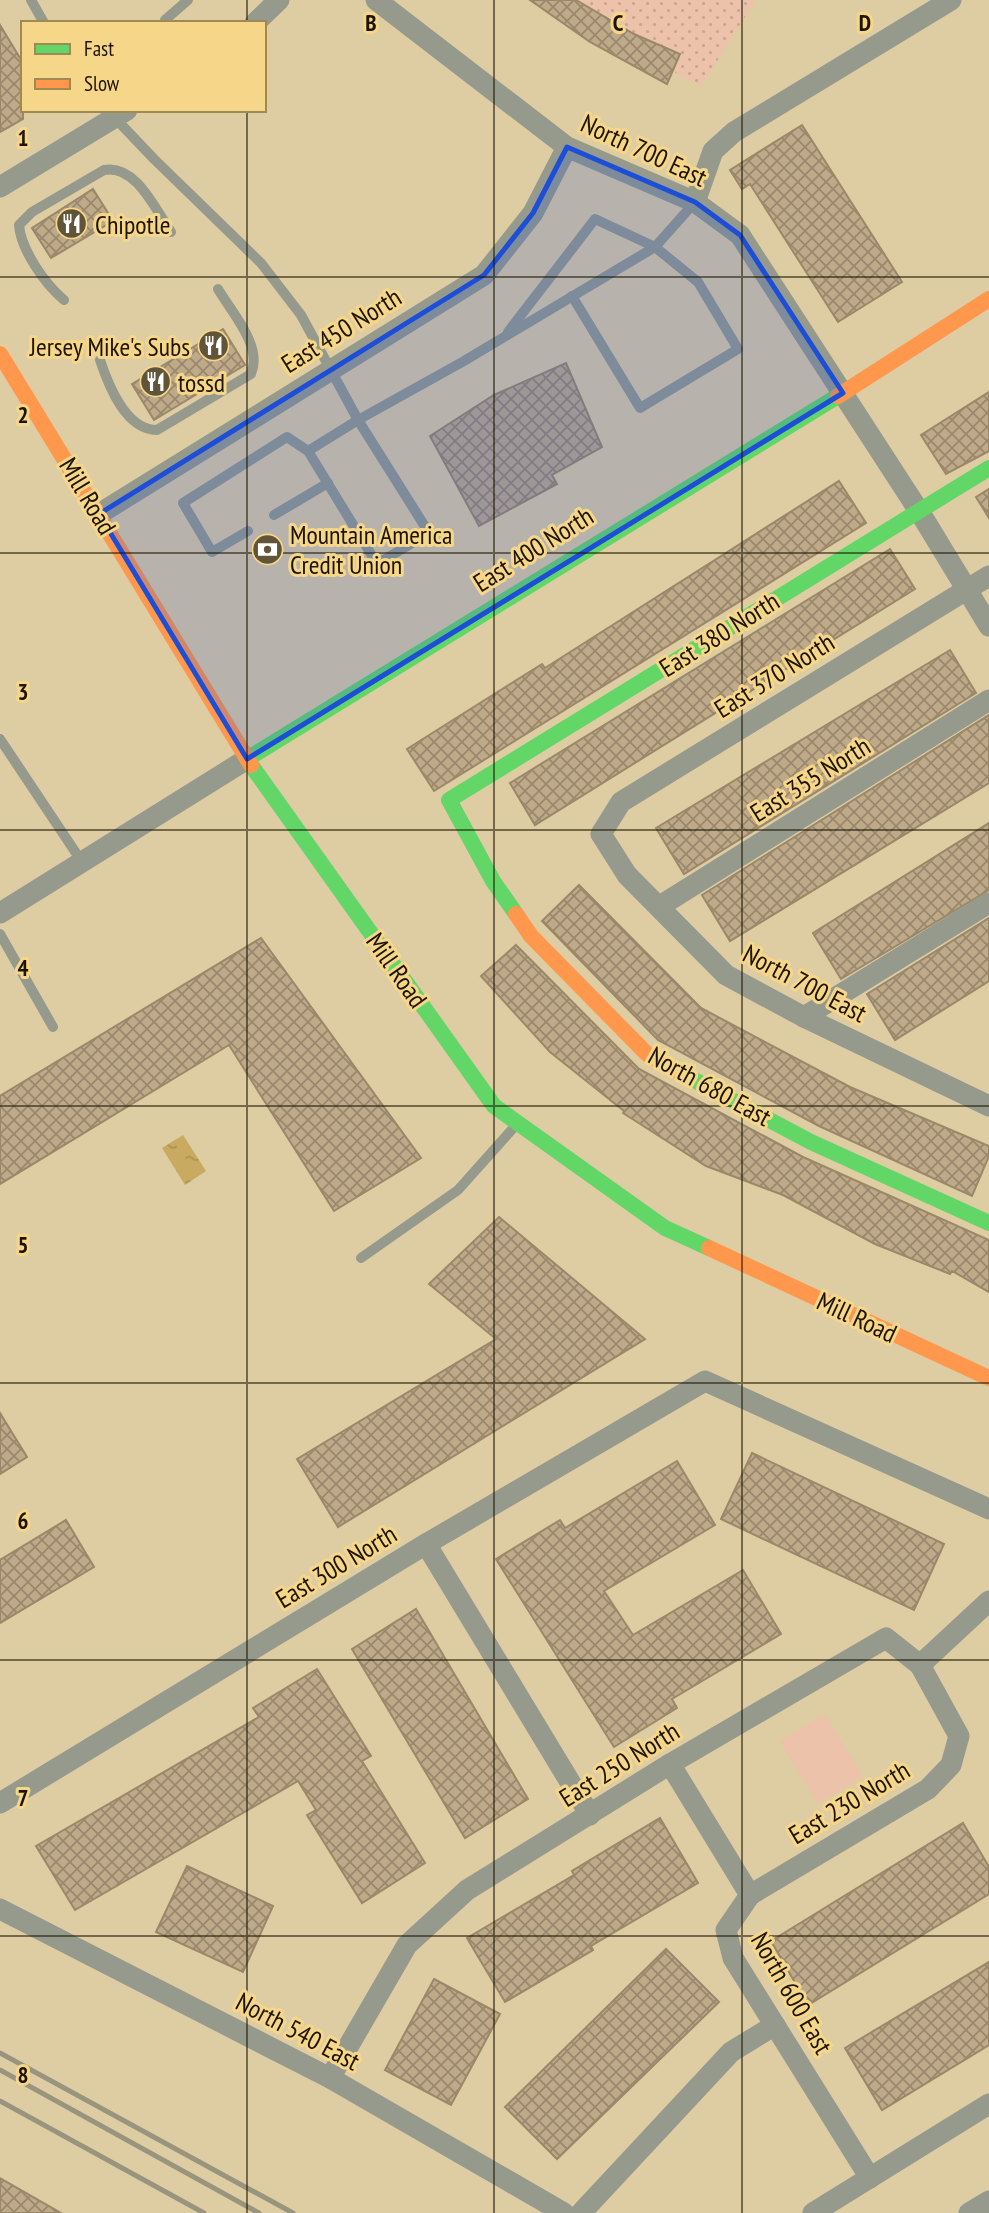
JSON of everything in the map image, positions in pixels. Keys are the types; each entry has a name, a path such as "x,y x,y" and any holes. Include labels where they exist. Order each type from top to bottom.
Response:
{"street":[{"path":"257,21 279,0"},
{"name":"North 700 East","path":"376,0 566,147 695,202 740,235 844,393 989,626"},
{"path":"695,202 713,151 734,132 951,0"},
{"path":"0,187 121,114"},
{"name":"East 450 North","path":"99,514 484,275 533,213 566,147"},
{"name":"East 400 North","path":"0,913 844,393 989,299"},
{"name":"Mill Road","path":"0,354 247,760 494,1106 665,1228 989,1378"},
{"name":"East 380 North","path":"449,800 989,468"},
{"name":"East 370 North","path":"601,834 621,802 989,576"},
{"name":"East 355 North","path":"660,906 989,700"},
{"name":"North 680 East","path":"449,800 493,881 531,936 647,1055 811,1142 989,1223"},
{"name":"North 700 East","path":"601,834 626,876 660,906 726,975 804,1017 989,1106"},
{"path":"804,1017 989,903"},
{"name":"East 300 North","path":"0,1802 426,1544 705,1381 989,1509"},
{"path":"426,1544 590,1815"},
{"path":"920,1665 989,1601"},
{"name":"East 250 North","path":"330,2078 407,1945 467,1890 670,1764 886,1638 920,1665"},
{"name":"East 230 North","path":"750,1895 928,1789 951,1765 959,1736 920,1665"},
{"name":"North 600 East","path":"670,1764 750,1895 726,1930 733,1958 870,2178"},
{"name":"North 540 East","path":"0,1909 330,2078 564,2213"},
{"path":"581,2213 732,2052 775,2025"},
{"path":"813,2213 989,2104"},
{"path":"969,2213 989,2201"}],"lane":[{"path":"31,0 43,21"},
{"path":"165,21 188,0"},
{"path":"121,114 153,159 261,263 301,316 329,371 429,533 377,564 309,452 287,438 183,503 212,552 248,531"},
{"path":"64,300 52,290 20,237 19,225 32,212 103,170 116,168 127,173 170,232"},
{"path":"309,452 358,420 505,337 655,247 695,202"},
{"path":"505,337 594,219 655,247 698,282 738,349 640,408 572,296"},
{"path":"100,360 106,379 132,422 144,430 157,430 251,374 256,362 253,350 218,289"},
{"path":"274,515 328,483"},
{"path":"0,739 82,862"},
{"path":"0,934 53,1027"},
{"path":"361,1258 458,1190 518,1123"}],"highlighted area":[{"path":"567,147 695,202 740,235 843,393 247,759 99,514 484,275 533,213"}],"shaded area":[{"path":"554,0 756,0 701,86 659,64"},
{"path":"825,1714 863,1777 818,1804 780,1741"}],"water":[{"path":"183,1135 206,1171 185,1185 162,1148"}],"building":[{"path":"530,0 576,0 634,34 680,54 667,84 590,42"},
{"path":"0,25 21,60 23,119 0,132"},
{"path":"802,125 902,282 838,322 750,184 742,189 730,170"},
{"name":"Chipotle","path":"93,189 113,221 51,258 32,228"},
{"path":"223,329 245,365 154,420 132,384"},
{"path":"566,363 602,447 552,475 557,484 479,526 430,436 494,395"},
{"path":"989,392 989,451 946,474 921,435"},
{"path":"839,481 866,523 434,791 407,749 542,664 545,668"},
{"path":"989,489 989,518 976,497"},
{"path":"890,549 915,589 535,825 510,783"},
{"path":"950,650 976,693 684,874 656,828"},
{"path":"989,715 989,783 730,941 702,895"},
{"path":"989,823 989,890 841,979 813,933"},
{"path":"579,885 701,1008 850,1087 989,1146 989,1156 972,1196 819,1126 658,1040 542,921"},
{"path":"989,918 989,981 895,1040 867,994"},
{"path":"261,938 421,1158 334,1211 229,1045 0,1184 0,1096"},
{"path":"516,945 639,1069 803,1157 989,1240 989,1292 952,1271 950,1274 875,1244 783,1195 706,1166 623,1113 624,1111 550,1052 481,976"},
{"path":"499,1217 645,1339 338,1527 297,1459 496,1339 429,1284"},
{"path":"0,1413 27,1457 0,1474"},
{"path":"752,1453 944,1544 914,1610 721,1519"},
{"path":"677,1461 715,1525 604,1591 633,1635 743,1570 781,1634 672,1699 677,1708 614,1747 496,1559 560,1520 565,1528"},
{"path":"66,1520 94,1567 0,1623 0,1560"},
{"path":"416,1609 528,1799 465,1838 352,1649"},
{"path":"317,1669 371,1756 362,1761 425,1863 362,1903 307,1815 316,1810 298,1781 75,1910 36,1846 259,1717 253,1708"},
{"path":"660,1818 698,1883 591,1946 593,1950 505,2002 467,1938 574,1875 572,1871"},
{"path":"963,1823 989,1867 989,1894 808,2005 771,1941"},
{"path":"187,1866 273,1906 243,1972 156,1932"},
{"path":"666,1949 719,2002 557,2159 505,2107"},
{"path":"989,1962 989,2045 882,2110 845,2048"},
{"path":"434,1979 500,2014 451,2105 385,2070"},
{"path":"0,2178 61,2213 0,2213"}],"railway":[{"path":"0,2053 293,2213"},
{"path":"0,2070 259,2213"},
{"path":"0,2101 204,2213"}],"traffic: fast":[{"path":"247,759 838,396"},
{"path":"516,914 493,881 449,800 989,468"},
{"path":"251,765 494,1106 665,1228 709,1248"},
{"path":"681,1073 811,1142 989,1223"}],"traffic: slow":[{"path":"838,396 989,299"},
{"path":"0,354 251,765"},
{"path":"516,914 531,936 647,1054 681,1073"},
{"path":"709,1248 989,1378"}],"place":[{"name":"Chipotle","path":"72,224"},
{"name":"Jersey Mike's Subs","path":"213,346"},
{"name":"tossd","path":"155,382"},
{"name":"Mountain America Credit Union","path":"267,549"}]}
